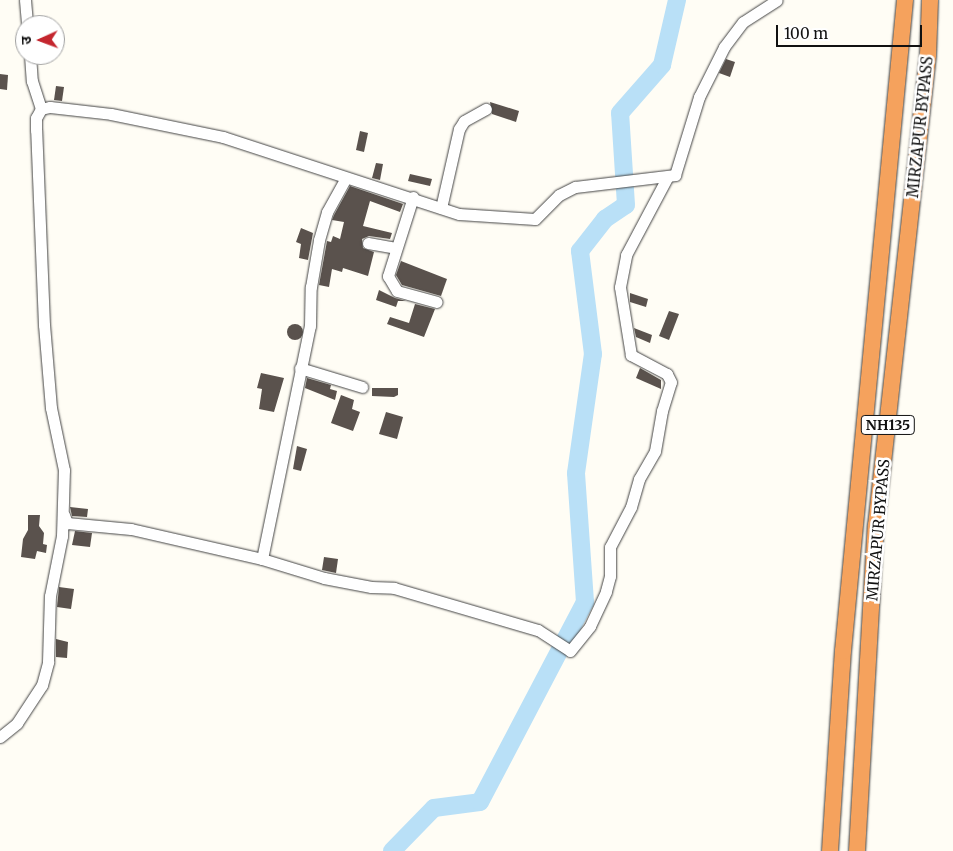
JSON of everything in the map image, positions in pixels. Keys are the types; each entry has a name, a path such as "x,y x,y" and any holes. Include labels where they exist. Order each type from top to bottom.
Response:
{"highway":[{"name":"NH135","path":"830,851 843,651 905,0"},
{"name":"MIRZAPUR BYPASS","path":"857,851 876,526 928,55 930,0"}],"street":[{"path":"25,0 26,15"},
{"path":"41,109 50,107 111,114 223,137 284,154 346,178 413,197 459,214 535,218 567,190 618,180 667,178 678,172 692,115 724,48 743,22 777,0"},
{"path":"0,737 17,724 42,685 48,662 50,596 64,515 64,470 50,408 44,325 36,130 36,118 41,109 32,81 31,65"},
{"path":"441,208 459,129 464,121 486,109"},
{"path":"262,559 310,326 311,286 319,240 328,212 346,178"},
{"path":"64,515 67,523 131,529 262,559 324,578 403,590 516,622 549,635 564,650 572,650 590,626 606,591 610,576 610,548 631,507 639,479 655,451 662,411 671,382 667,374 631,355 620,287 626,255 667,178"},
{"path":"413,197 388,276 392,287 437,302"},
{"path":"368,243 396,248"},
{"path":"300,368 362,386"}],"building":[{"path":"726,59 735,62 730,77 719,73"},
{"path":"0,74 8,75 7,90 0,89"},
{"path":"56,86 64,87 62,101 54,100"},
{"path":"490,102 519,111 516,122 492,114"},
{"path":"360,131 368,133 364,152 356,150"},
{"path":"376,163 383,164 380,180 372,178"},
{"path":"410,174 432,179 430,186 408,181"},
{"path":"350,186 403,204 400,212 370,201 363,226 392,233 390,239 369,236 362,239 363,248 374,252 368,276 343,268 342,272 332,269 329,287 319,285 327,241 331,242 333,236 340,239 344,222 332,220"},
{"path":"301,228 313,233 308,260 299,258 301,244 296,242"},
{"path":"401,261 447,279 441,296 402,285 396,275"},
{"path":"379,290 406,301 398,301 396,307 376,300"},
{"path":"630,293 648,299 646,307 630,302"},
{"path":"415,304 435,309 424,337 387,324 390,317 409,323"},
{"path":"669,311 679,314 669,340 659,336"},
{"path":"295,324 303,332 295,340 287,332"},
{"path":"634,328 652,335 650,343 636,337"},
{"path":"640,368 661,380 661,389 636,378"},
{"path":"261,373 284,378 274,412 259,409 262,389 257,388"},
{"path":"307,378 331,385 330,389 337,391 335,400 305,388"},
{"path":"372,388 398,388 398,395 394,397 372,396"},
{"path":"341,395 354,400 352,409 360,412 353,431 331,423"},
{"path":"386,412 403,417 397,439 379,434"},
{"path":"297,446 307,449 301,471 293,469"},
{"path":"70,507 88,509 87,517 72,516"},
{"path":"28,515 40,515 39,526 44,533 43,544 47,545 46,553 37,551 35,559 21,557 23,539 28,530"},
{"path":"75,531 92,533 90,547 72,545"},
{"path":"324,557 338,559 336,573 322,570"},
{"path":"59,587 74,589 71,609 57,607"},
{"path":"56,639 68,642 67,658 56,657"}],"waterway":[{"path":"392,851 434,808 480,802 585,602 576,473 593,354 580,251 605,219 626,205 620,113 662,65 677,0"}]}
